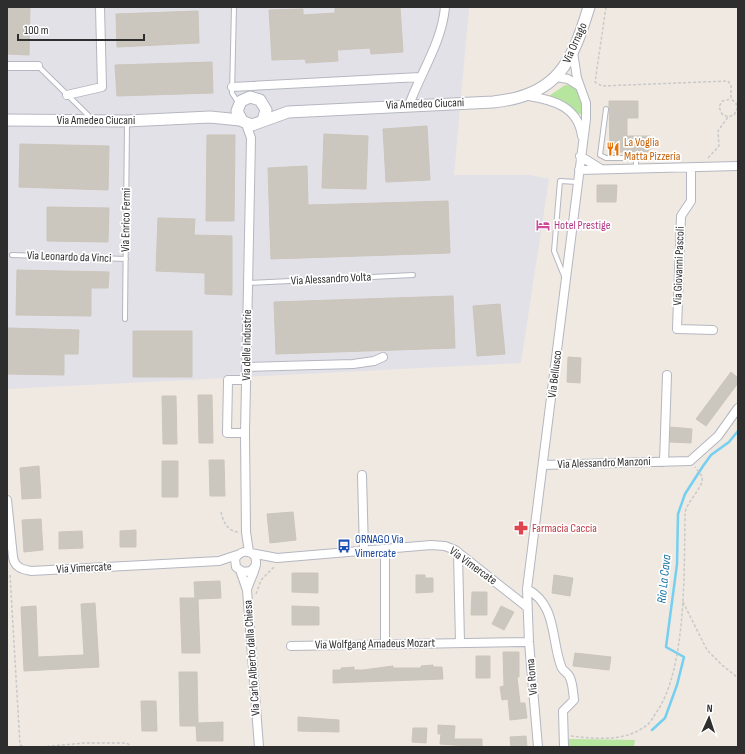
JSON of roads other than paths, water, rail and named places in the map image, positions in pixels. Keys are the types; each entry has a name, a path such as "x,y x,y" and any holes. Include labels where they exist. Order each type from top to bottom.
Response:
{"main road":[{"name":"Via Ornago","path":"556,77 567,64 573,52 589,7"},
{"name":"Via Amedeo Ciucani","path":"7,120 127,120 210,117 252,122 288,112 409,104 493,102 512,100 529,96 556,77"},
{"name":"Via Amedeo Ciucani","path":"210,117 239,105 243,100 250,97 259,98 264,104 288,112"},
{"path":"239,105 237,112 252,122 266,113 264,104"}],"street":[{"path":"67,95 102,87 100,7"},
{"path":"409,104 420,77 433,54 445,7"},
{"name":"Via Bellusco","path":"527,607 527,589 586,111 585,100 579,86 573,52"},
{"path":"7,66 38,66"},
{"path":"232,87 420,77"},
{"path":"556,77 568,79 579,86"},
{"name":"Via Bellusco","path":"529,96 549,99 565,106 578,122 582,140"},
{"name":"Via delle Industrie","path":"250,552 246,532 245,433 252,122"},
{"path":"580,156 602,169"},
{"path":"578,170 636,170 738,166"},
{"name":"Via Giovanni Pascoli","path":"692,168 691,200 681,216 676,329 713,330"},
{"path":"246,367 352,364 374,361 383,357"},
{"name":"Via Alessandro Manzoni","path":"664,462 666,375"},
{"path":"245,433 227,433 228,380 246,380"},
{"name":"Via Alessandro Manzoni","path":"543,465 690,461 718,436 738,408"},
{"path":"362,475 364,551"},
{"name":"Via Vimercate","path":"7,500 10,558 19,569 31,571 219,561 237,555"},
{"name":"Via Vimercate","path":"250,552 277,558 440,545 449,547 458,553 527,607"},
{"path":"385,550 385,644"},
{"path":"247,590 256,565 256,559 250,552 242,552 237,555 235,561 238,569 249,572 256,565"},
{"path":"458,553 460,643"},
{"name":"Via Vimercate","path":"219,561 238,569"},
{"name":"Via Carlo Alberto dalla Chiesa","path":"238,569 247,590 259,747"},
{"path":"527,589 536,594 546,608 551,621 561,668 570,677 574,700 563,711 564,747"},
{"name":"Via Roma","path":"527,607 538,747"},
{"name":"Via Wolfgang Amadeus Mozart","path":"291,646 524,642"}],"lane":[{"path":"234,7 232,87 233,96 239,105"},
{"path":"38,66 93,120"},
{"path":"606,109 600,155 606,158 636,158 636,170"},
{"name":"Via Enrico Fermi","path":"125,319 127,120"},
{"path":"566,280 554,251 560,181 577,182"},
{"name":"Via Leonardo da Vinci","path":"12,255 126,259"},
{"name":"Via Alessandro Volta","path":"248,283 413,275"}],"waterway":[{"name":"Rio La Cava","path":"652,730 665,718 677,685 684,657 666,647 677,564 678,514 685,494 703,466 711,455 729,442 738,431"}],"place":[{"name":"La Voglia Matta Pizzeria","path":"613,149"},
{"name":"Hotel Prestige","path":"543,225"},
{"name":"Farmacia Caccia","path":"521,528"},
{"name":"ORNAGO Via Vimercate","path":"344,546"}]}
